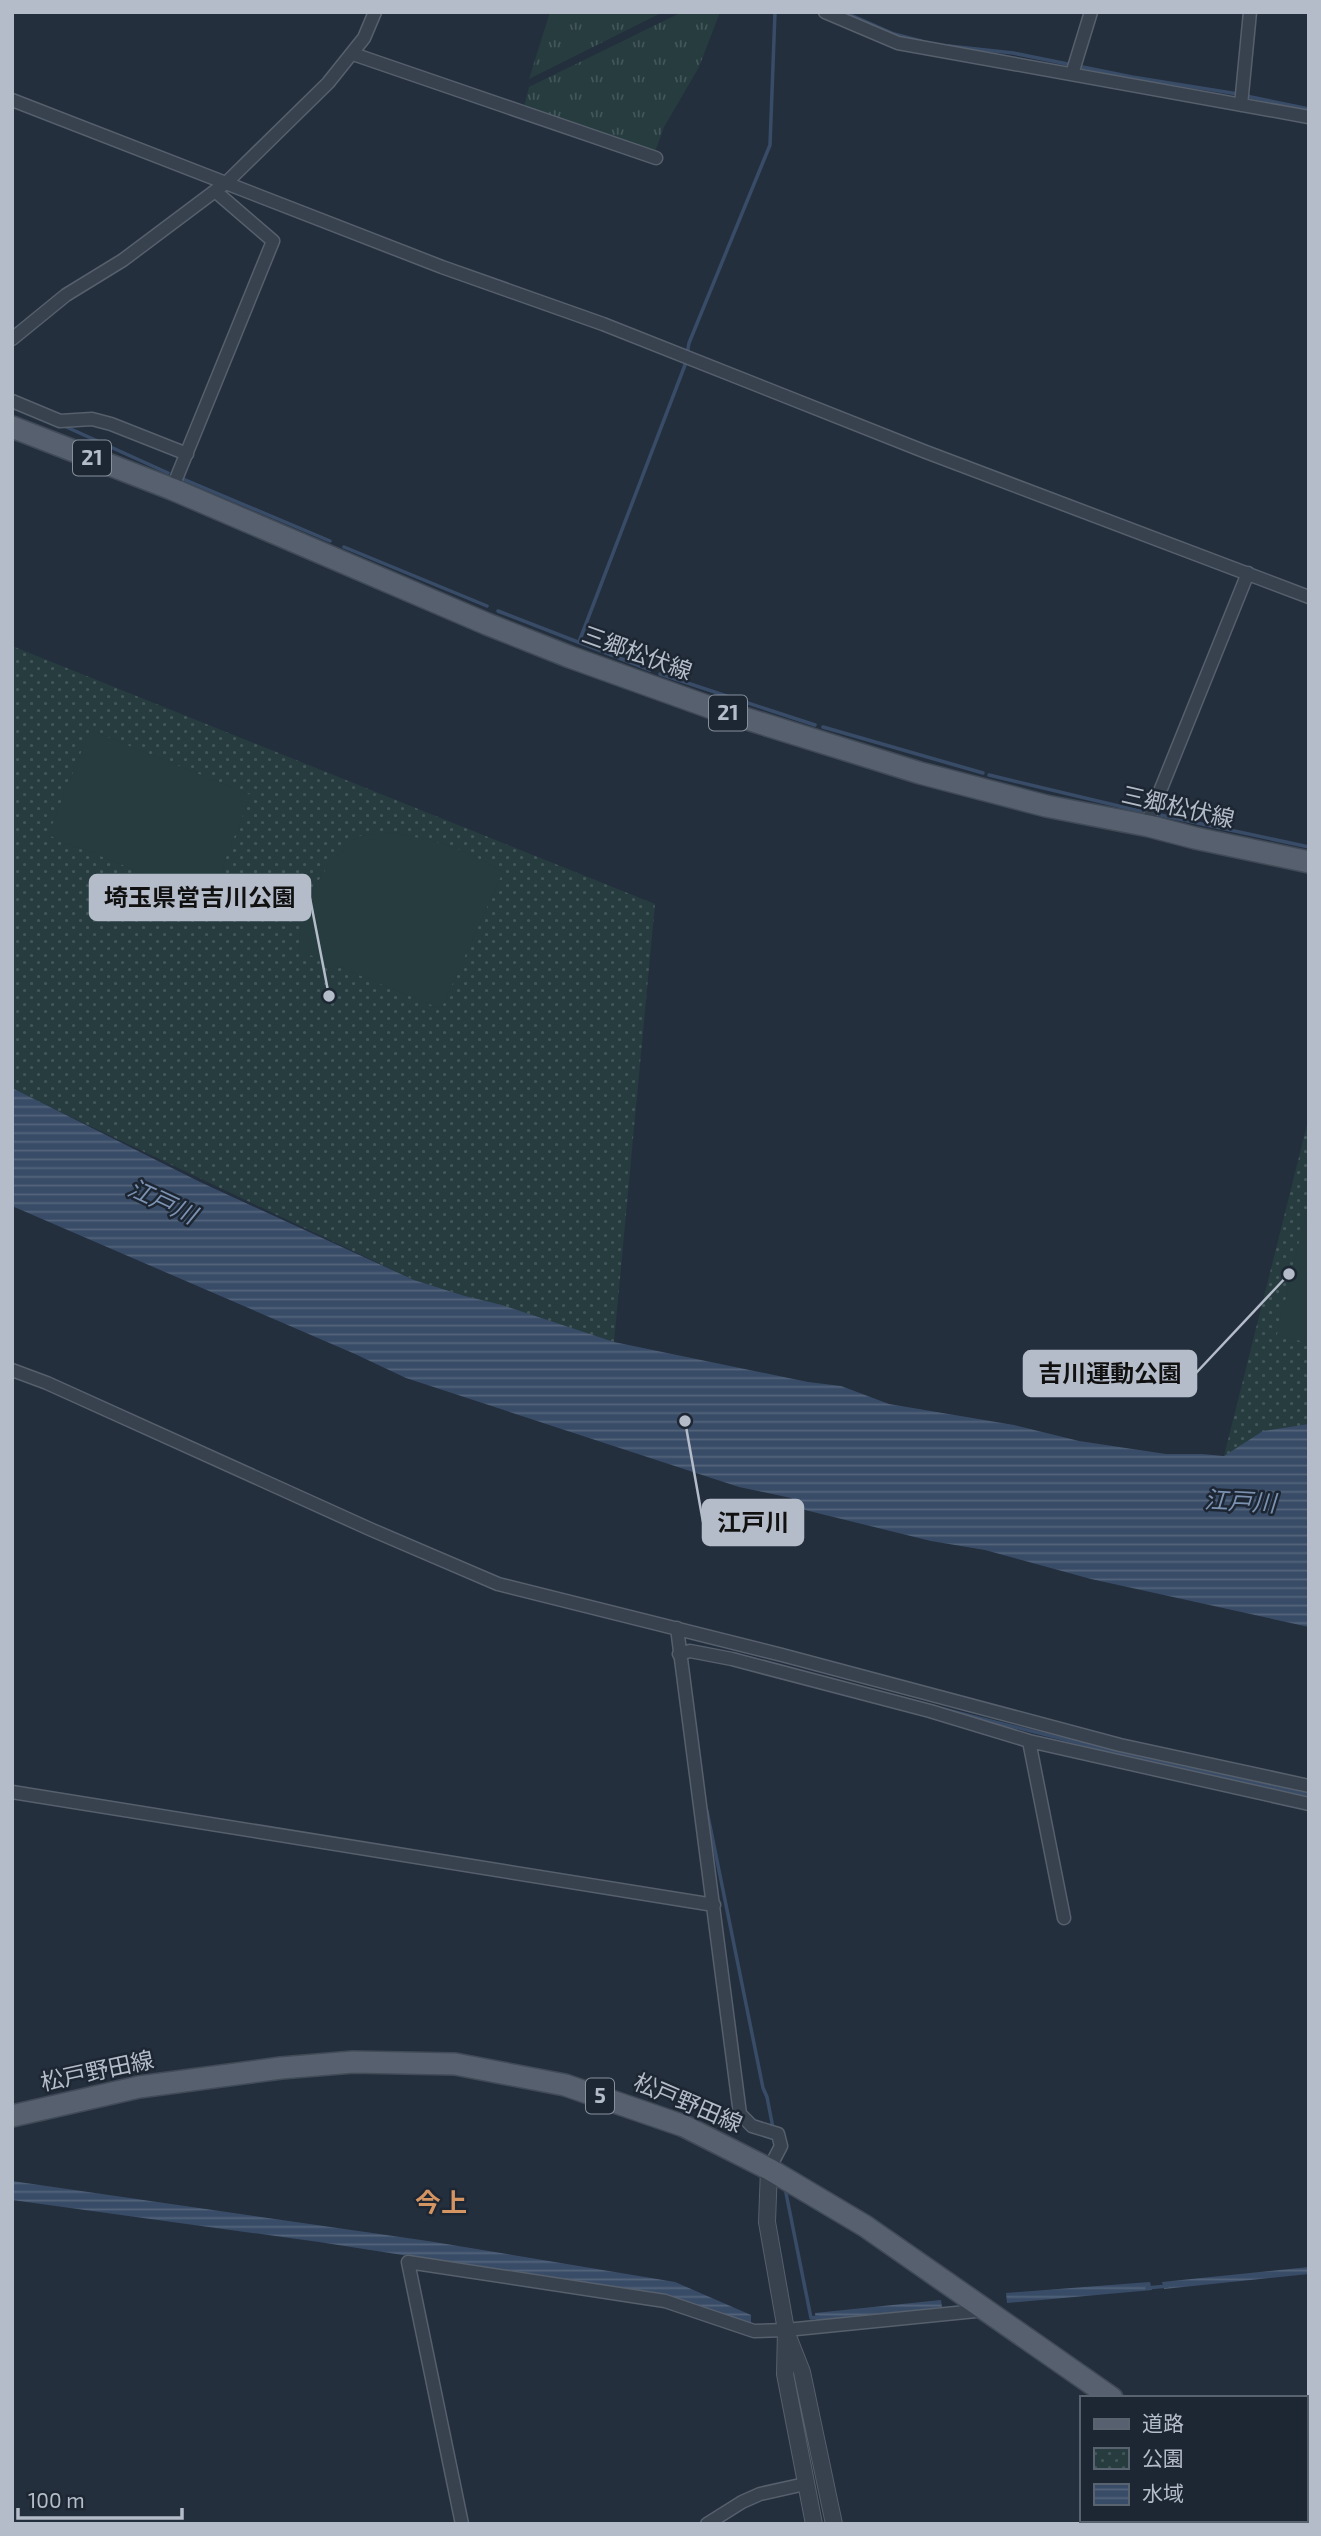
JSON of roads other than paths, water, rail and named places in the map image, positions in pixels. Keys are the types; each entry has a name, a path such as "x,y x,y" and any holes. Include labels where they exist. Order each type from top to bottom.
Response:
{"main road":[{"name":"三郷松伏線","path":"12,427 172,489 487,624 662,691 920,773 1046,806 1309,862"},
{"name":"松戸野田線","path":"12,2116 139,2087 281,2068 353,2062 455,2064 565,2085 684,2126 769,2169 865,2226 1109,2396"}],"street":[{"path":"12,339 66,295 123,260 227,182 328,83 364,38 375,12"},
{"path":"825,12 898,43 1309,117"},
{"path":"1072,74 1091,12"},
{"path":"1241,105 1250,12"},
{"path":"353,54 656,158"},
{"path":"12,100 442,267 603,324 914,447 1309,597"},
{"path":"172,489 273,241 215,191"},
{"path":"12,401 60,421 92,419 111,424 187,454"},
{"path":"1149,826 1150,816 1248,573"},
{"path":"12,1370 498,1584 677,1628 1120,1745 1309,1786"},
{"path":"677,1628 740,2114 752,2126 778,2134 781,2146 769,2169 767,2222 786,2330 802,2372 834,2524"},
{"path":"679,1654 690,1651 732,1660 930,1711 1029,1741 1309,1804"},
{"path":"1029,1741 1065,1918"},
{"path":"12,1792 714,1905"},
{"path":"462,2524 408,2262 666,2301 754,2331 986,2311"},
{"path":"786,2330 785,2374 814,2524"},
{"path":"707,2524 760,2494 805,2484"}],"water":[{"path":"12,1088 200,1182 414,1280 502,1305 614,1342 808,1382 841,1386 889,1404 1014,1425 1079,1441 1166,1454 1224,1456 1263,1431 1309,1424 1309,1627 1091,1579 985,1550 931,1541 805,1510 791,1498 739,1487 406,1378 12,1206"},
{"path":"12,2181 428,2241 675,2282 751,2315 751,2324 667,2296 319,2242 12,2200"},
{"path":"1309,2267 1309,2274 1164,2289 1162,2282"},
{"path":"1150,2282 1152,2290 1007,2303 1006,2293"},
{"path":"941,2300 942,2307 816,2322 815,2313"}],"waterway":[{"path":"579,642 685,365 689,343 770,145 775,12"},
{"path":"844,12 894,34 921,41"},
{"path":"949,46 1013,53 1132,77 1238,94"},
{"path":"1246,96 1309,109"},
{"path":"62,425 168,473"},
{"path":"183,479 330,541"},
{"path":"344,547 487,606"},
{"path":"498,611 650,670"},
{"path":"660,674 815,725"},
{"path":"823,727 983,773"},
{"path":"989,775 1148,813"},
{"path":"1160,815 1309,847"},
{"path":"683,1647 708,1649"},
{"path":"943,1709 1143,1759 1309,1795"},
{"path":"707,1811 773,2128"},
{"path":"785,2188 811,2318 818,2317"},
{"path":"1147,2288 1167,2286"}],"place":[{"name":"埼玉県営吉川公園","path":"329,996"},
{"name":"吉川運動公園","path":"1289,1274"},
{"name":"江戸川","path":"685,1421"}],"district":[{"name":"今上","path":"441,2203"}]}
